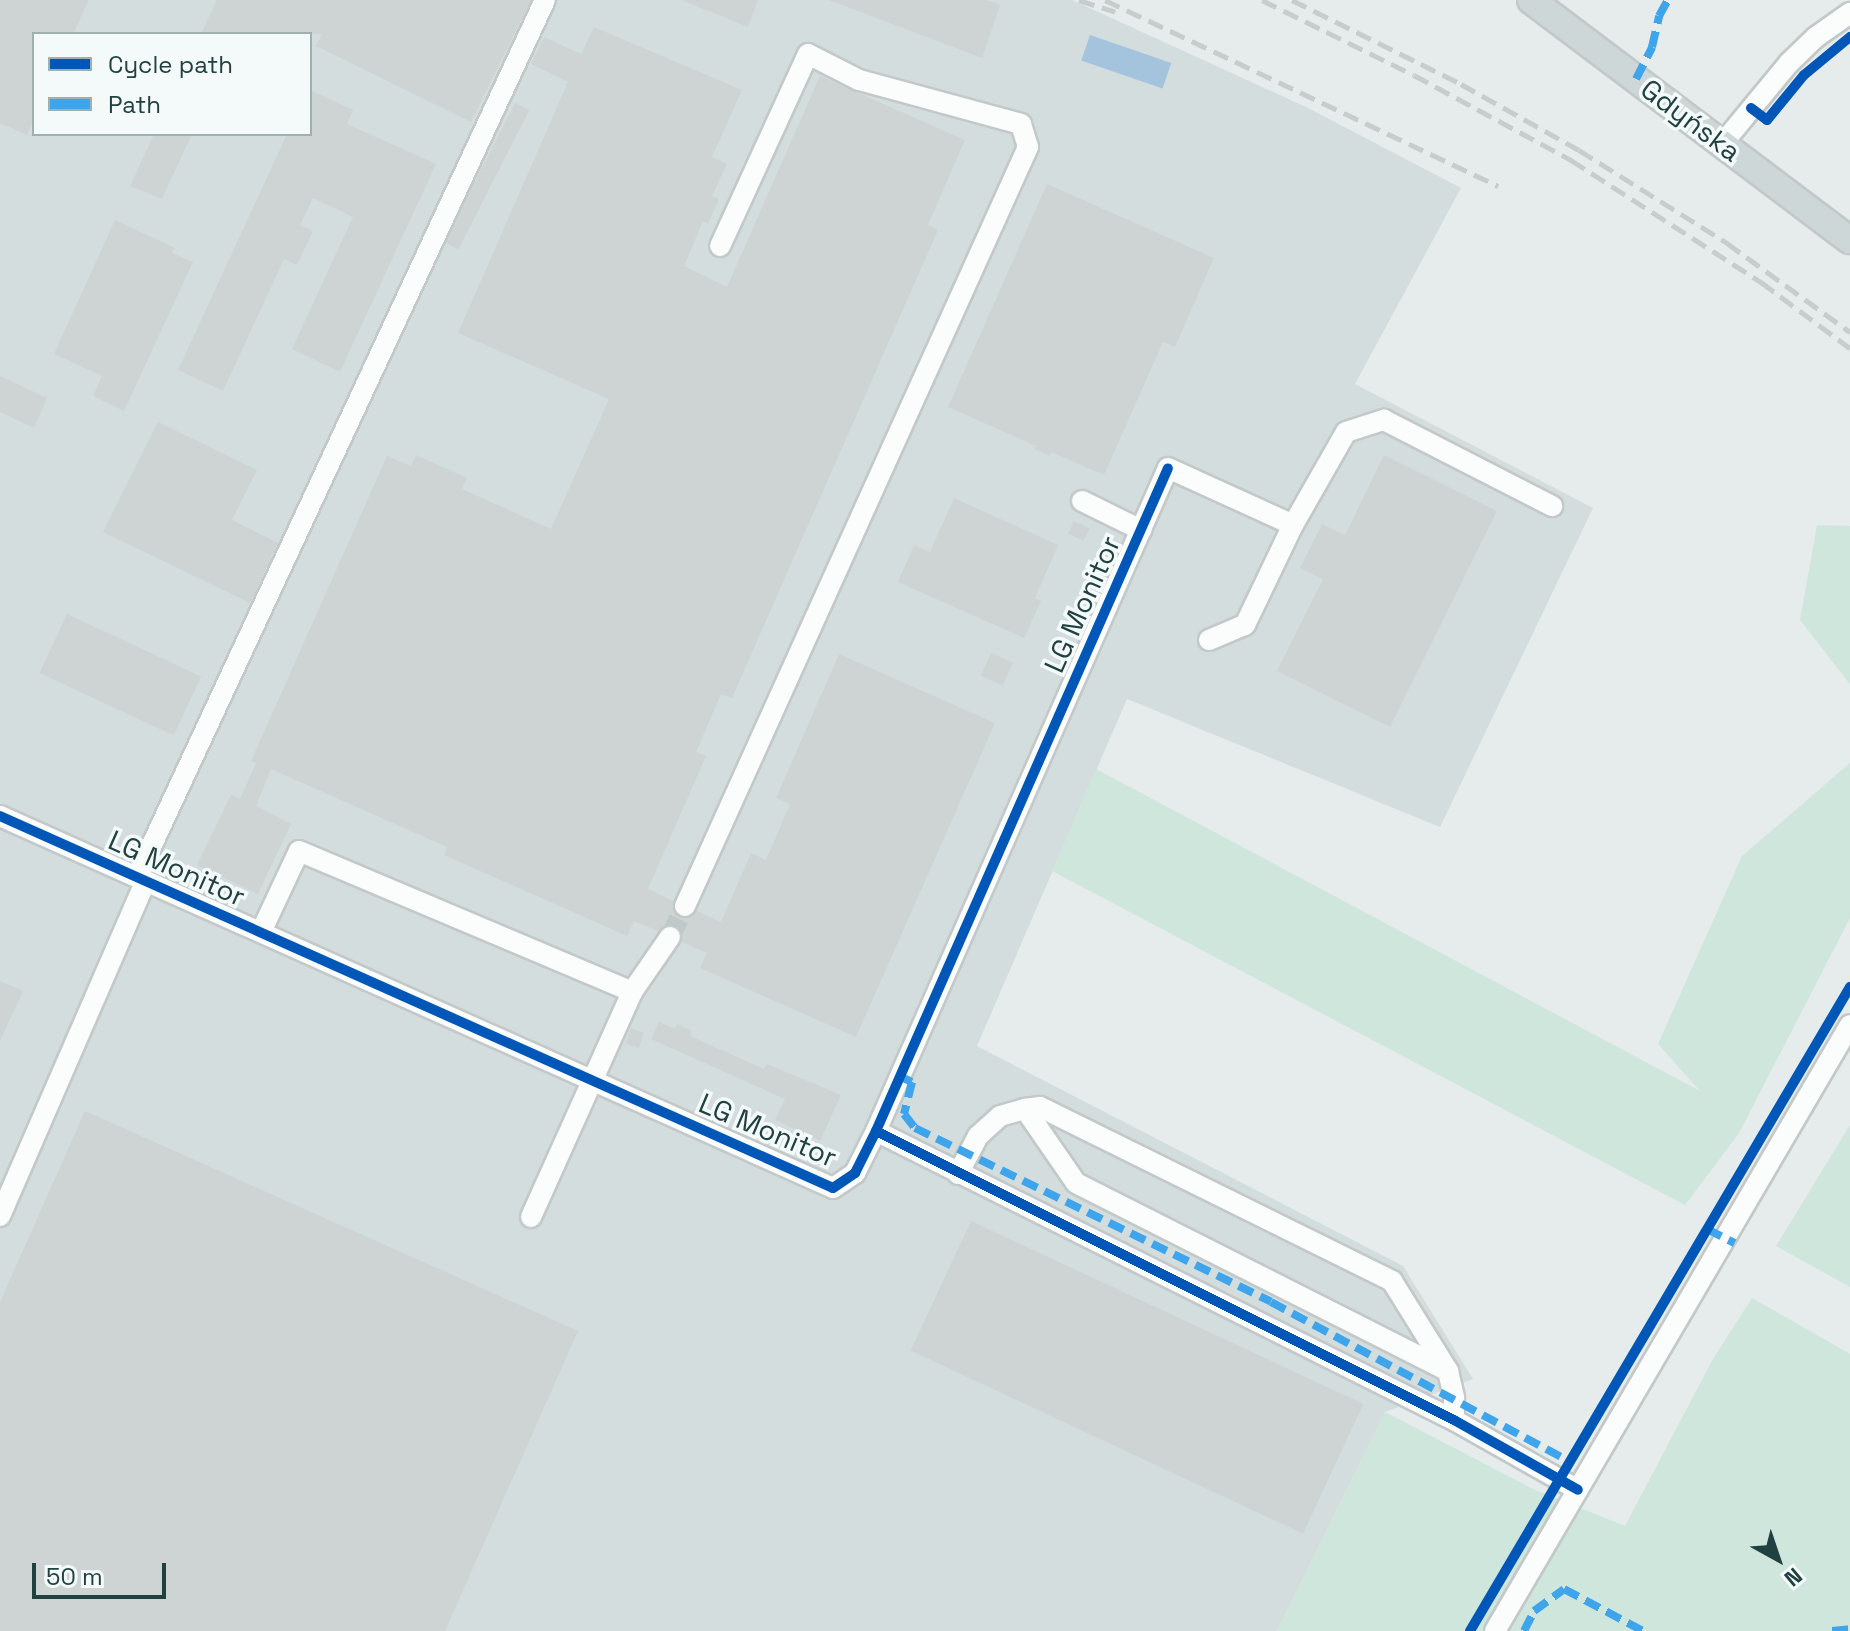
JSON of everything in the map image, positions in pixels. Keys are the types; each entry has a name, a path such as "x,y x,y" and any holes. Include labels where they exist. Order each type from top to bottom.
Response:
{"main road":[{"name":"Gdyńska","path":"1531,0 1850,240"}],"street":[{"path":"0,1216 142,879 545,0"},
{"path":"1723,143 1796,56 1850,13"},
{"path":"685,906 1028,147 1021,124 859,80 808,54 720,246"},
{"path":"1209,640 1245,625 1293,525 1346,432 1384,420 1552,506"},
{"name":"LG Monitor","path":"0,816 833,1188 855,1173 876,1131 1168,468 1293,525"},
{"path":"1082,501 1141,530"},
{"path":"261,932 299,851 632,992"},
{"path":"531,1217 632,992 670,937"},
{"path":"1495,1631 1850,1025"},
{"path":"958,1174 978,1136 1000,1116 1040,1107 1392,1281 1448,1371 1454,1398 1454,1420"},
{"path":"1025,1109 1076,1183 1448,1371"},
{"path":"876,1131 1454,1420 1578,1490"}],"shaded area":[{"path":"0,0 1072,0 1308,108 1461,188 1355,384 1593,508 1440,827 1127,699 977,1046 1403,1266 1473,1379 1385,1412 1277,1631 0,1631"}],"green space":[{"path":"1817,525 1850,526 1850,684 1800,620"},
{"path":"1850,763 1850,918 1739,1133 1685,1205 1052,871 1096,769 1700,1091 1658,1044 1742,856"},
{"path":"1850,1125 1850,1287 1776,1246"},
{"path":"1752,1298 1850,1354 1850,1631 1277,1631 1385,1412 1533,1489 1625,1526 1713,1359"}],"water":[{"path":"1090,35 1171,63 1163,89 1081,61"}],"building":[{"path":"0,0 89,0 74,32 32,32 32,124 27,135 0,123"},
{"path":"217,0 531,0 471,122 316,46 322,34 202,32"},
{"path":"681,0 758,0 748,27"},
{"path":"829,0 987,0 1000,5 982,58"},
{"path":"594,27 742,90 712,157 727,164 712,196 719,199 708,224 703,221 684,266 727,287 820,76 965,140 928,225 938,230 732,698 721,694 696,752 706,756 648,889 673,901 674,913 680,918 692,917 697,911 721,922 751,853 766,860 790,804 776,798 839,654 995,723 856,1037 700,968 707,953 682,942 682,932 677,926 665,925 658,931 634,921 627,936 444,855 447,847 271,769 256,806 291,824 258,894 197,865 231,795 240,799 256,763 251,761 387,456 411,466 416,455 467,478 462,489 551,529 609,399 458,333 568,82 531,64 544,37 581,54"},
{"path":"312,91 353,110 347,124 436,164 340,372 292,349 353,217 313,198 300,225 313,231 297,265 284,259 223,391 178,370 286,136 312,136"},
{"path":"515,103 529,110 458,249 444,242"},
{"path":"153,136 191,136 162,199 130,186"},
{"path":"1047,184 1214,258 1175,347 1163,342 1104,475 1051,452 1050,456 1034,449 1036,446 948,407"},
{"path":"115,220 175,248 172,253 193,262 124,411 93,396 102,376 54,354"},
{"path":"0,376 47,398 34,428 0,412"},
{"path":"158,422 257,470 232,520 278,543 250,603 103,532"},
{"path":"1384,455 1497,511 1390,727 1277,671 1323,579 1300,568 1322,524 1345,535"},
{"path":"954,498 1058,545 1035,598 1041,601 1024,638 898,582 914,545 930,552"},
{"path":"1074,521 1089,528 1083,541 1068,534"},
{"path":"67,614 201,677 174,735 40,673"},
{"path":"991,653 1013,663 1003,686 981,676"},
{"path":"0,981 23,991 0,1041"},
{"path":"659,1022 675,1029 677,1024 692,1031 690,1036 764,1069 767,1064 841,1095 820,1141 775,1120 785,1099 651,1039"},
{"path":"631,1028 644,1033 638,1048 625,1043"},
{"path":"85,1111 578,1331 445,1631 0,1631 0,1302"},
{"path":"971,1221 1363,1404 1303,1534 911,1351"}],"tunnel":[{"path":"670,937 685,906"}],"railway":[{"path":"1079,0 1115,12"},
{"path":"1105,0 1498,186"},
{"path":"1262,0 1414,75 1571,160 1761,282 1850,348"},
{"path":"1292,0 1461,84 1579,150 1727,243 1850,332"}],"marked path":[{"path":"1636,79 1652,47 1659,16 1668,0"},
{"path":"899,1076 912,1082 904,1114 915,1128 1271,1302 1569,1461"},
{"path":"1707,1229 1735,1243"},
{"path":"1524,1631 1534,1611 1564,1589 1643,1631"},
{"path":"1832,1631 1850,1629"}],"cycle path":[{"path":"1751,108 1767,120 1804,75 1850,37"},
{"path":"0,816 833,1188 855,1173 876,1131 1168,468"},
{"path":"1470,1631 1850,987"},
{"path":"876,1131 1454,1420 1578,1490"}]}
